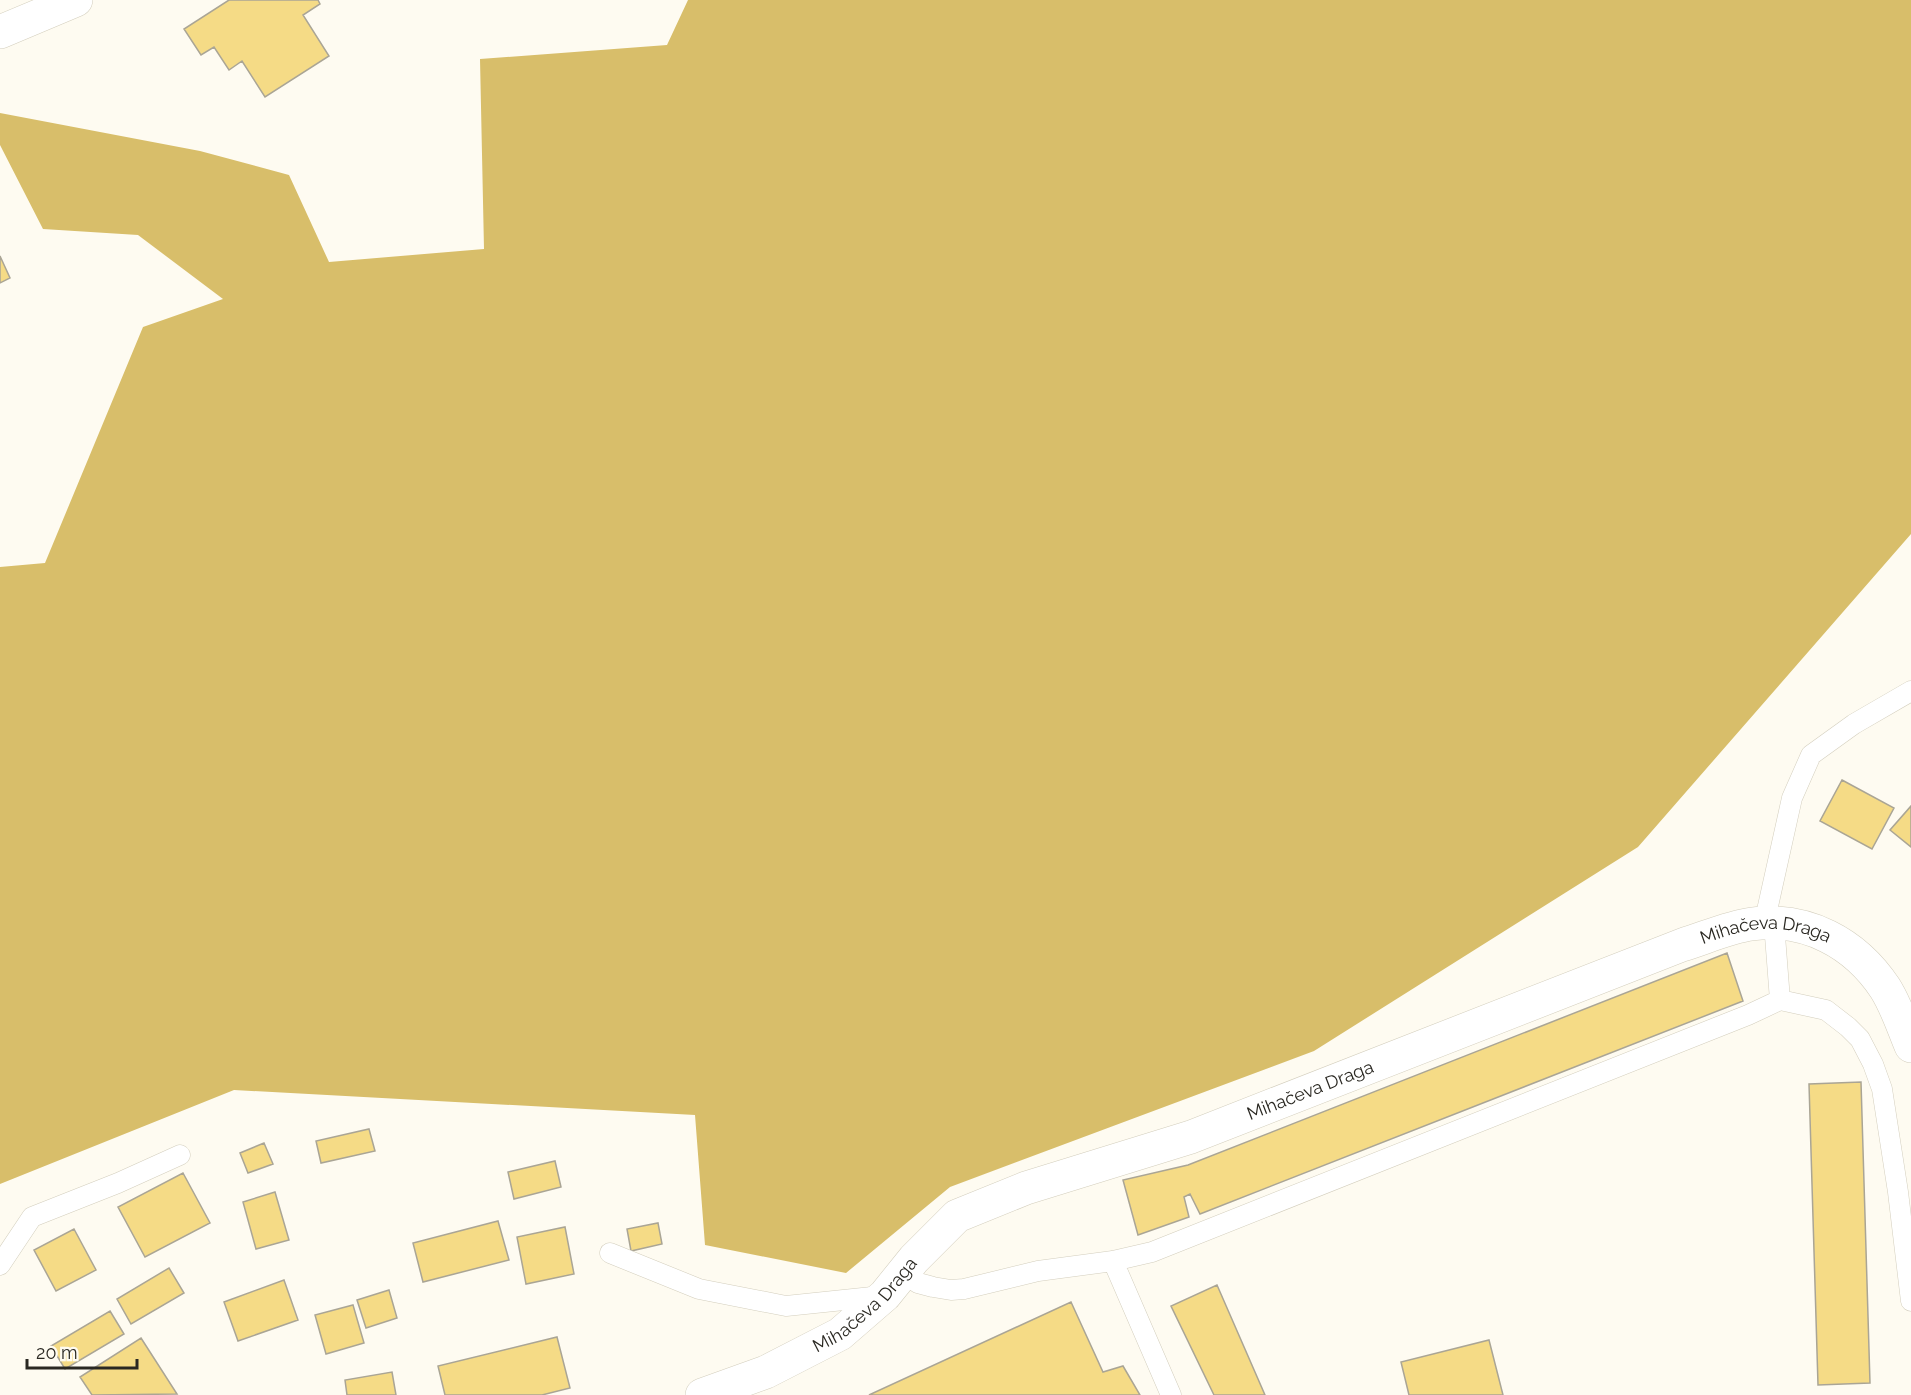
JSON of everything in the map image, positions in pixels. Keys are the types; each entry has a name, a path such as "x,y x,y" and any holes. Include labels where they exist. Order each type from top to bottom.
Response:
{"street":[{"path":"0,32 76,0"},
{"name":"Mihačeva Draga","path":"702,1395 766,1372 840,1334 894,1284 957,1216 1026,1188 1191,1137 1682,945 1728,930 1752,924 1769,923 1801,926 1823,933 1846,946 1869,967 1886,990 1911,1046"}],"lane":[{"path":"1780,1000 1769,923 1792,798 1811,755 1854,724 1911,691"},
{"path":"610,1253 699,1289 786,1306 894,1284 918,1283 951,1290 964,1289 1038,1271 1113,1261 1152,1252 1252,1214 1748,1015 1780,1000 1826,1010 1848,1027 1860,1040 1873,1064 1882,1089 1895,1169 1911,1301"},
{"path":"0,1265 32,1216 118,1183 180,1155"},
{"path":"1113,1261 1171,1395"}],"shaded area":[{"path":"688,0 1911,0 1911,534 1638,847 1314,1051 950,1187 846,1273 705,1245 695,1115 234,1090 0,1184 0,567 45,563 143,327 223,299 138,235 43,229 0,145 0,113 200,151 289,175 329,262 484,249 480,59 667,45"}],"building":[{"path":"229,0 318,0 320,4 303,15 329,56 265,97 242,61 229,70 214,47 201,55 184,29"},
{"path":"0,256 10,278 0,283"},
{"path":"1842,780 1894,808 1872,849 1820,821"},
{"path":"1911,806 1911,847 1890,830"},
{"path":"1727,953 1743,1001 1200,1214 1190,1194 1184,1197 1189,1217 1138,1235 1123,1180 1188,1165"},
{"path":"1861,1082 1870,1383 1818,1385 1809,1084"},
{"path":"369,1129 375,1151 321,1163 316,1141"},
{"path":"264,1143 273,1164 248,1173 240,1153"},
{"path":"555,1161 561,1187 514,1199 508,1172"},
{"path":"183,1173 210,1223 145,1257 118,1207"},
{"path":"275,1192 289,1240 256,1249 243,1202"},
{"path":"498,1221 509,1260 423,1282 413,1243"},
{"path":"658,1223 662,1244 631,1251 627,1229"},
{"path":"565,1227 574,1274 526,1284 517,1237"},
{"path":"74,1229 96,1270 56,1291 34,1250"},
{"path":"169,1268 184,1293 131,1324 117,1299"},
{"path":"284,1280 298,1320 238,1341 224,1302"},
{"path":"1217,1285 1265,1395 1214,1395 1171,1306"},
{"path":"389,1290 397,1318 366,1328 357,1300"},
{"path":"1071,1302 1103,1372 1123,1366 1140,1395 869,1395"},
{"path":"353,1305 364,1343 326,1354 315,1315"},
{"path":"110,1311 124,1334 65,1369 51,1346"},
{"path":"557,1337 570,1388 542,1395 445,1395 438,1366"},
{"path":"141,1338 177,1394 92,1395 80,1377"},
{"path":"1489,1340 1503,1395 1409,1395 1401,1362"},
{"path":"392,1372 396,1395 347,1395 345,1380"}]}
